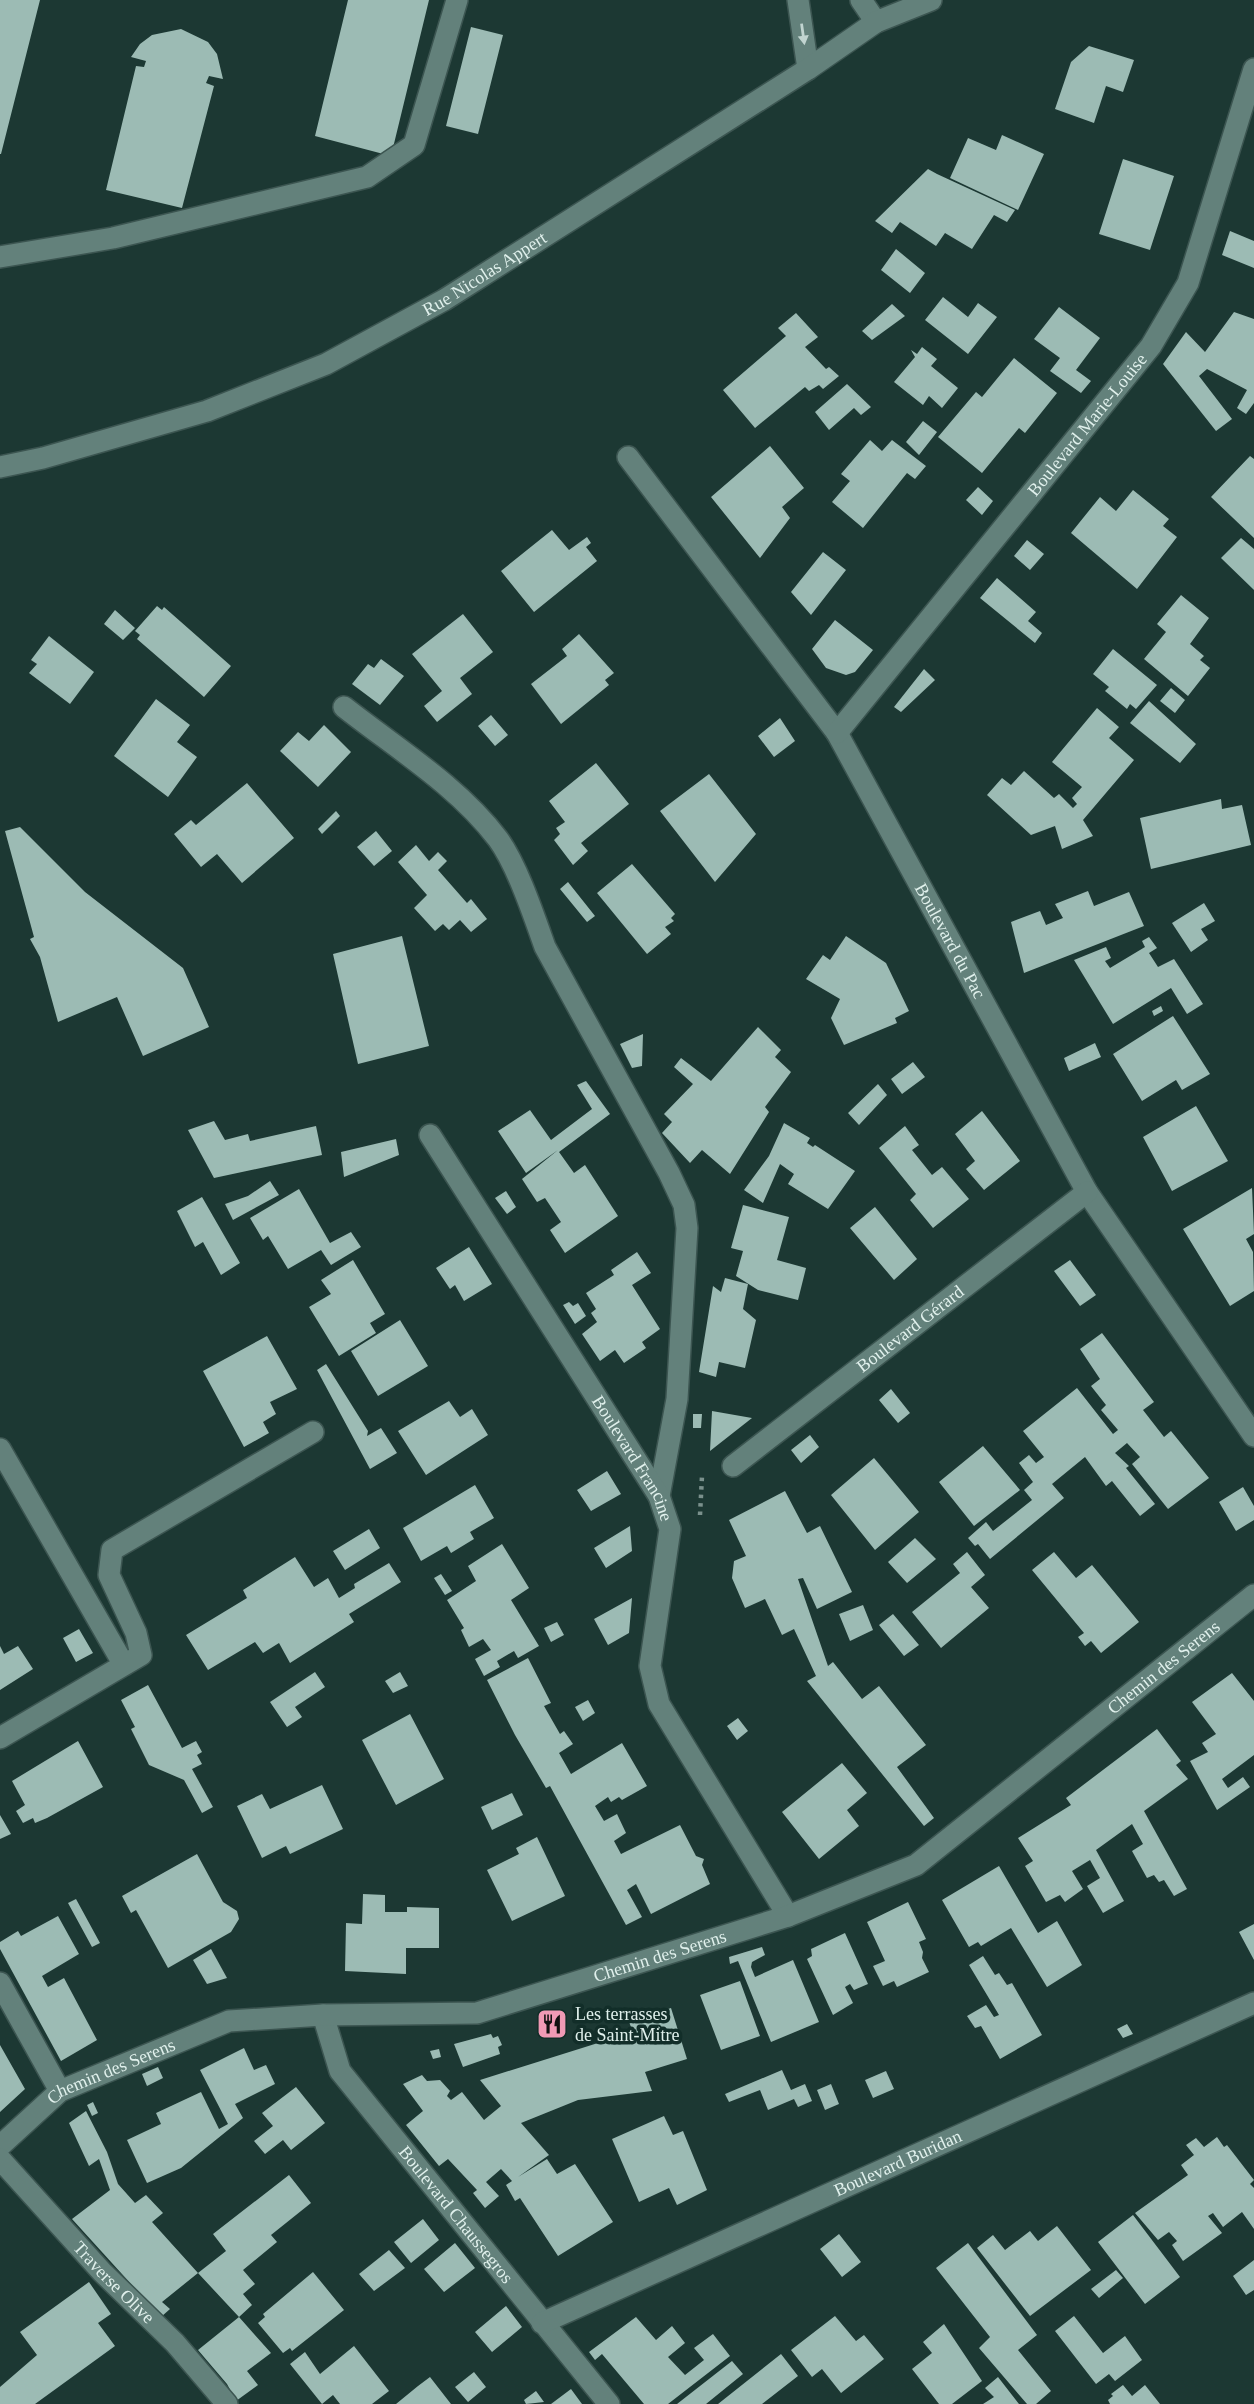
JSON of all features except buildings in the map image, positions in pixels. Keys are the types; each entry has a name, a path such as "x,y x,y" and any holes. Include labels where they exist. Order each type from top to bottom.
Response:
{"street":[{"path":"0,257 113,238 367,177 414,145 457,0"},
{"path":"798,0 808,69"},
{"path":"861,0 876,22"},
{"name":"Rue Nicolas Appert","path":"0,467 43,458 207,411 326,364 444,300 808,69 876,22 931,0"},
{"name":"Boulevard Marie-Louise","path":"837,733 1150,346 1188,283 1254,69"},
{"name":"Boulevard du Pac","path":"628,457 837,733 1087,1192 1254,1436"},
{"path":"344,706 463,801 499,841 531,907 545,947 684,1205 687,1228 677,1399 659,1496"},
{"name":"Boulevard Francine","path":"430,1135 659,1496 670,1529 650,1666 659,1703 788,1916"},
{"name":"Boulevard Gérard","path":"733,1466 1087,1192"},
{"path":"0,1738 141,1655 136,1633 109,1575 112,1550 313,1432"},
{"path":"0,1449 124,1665"},
{"name":"Chemin des Serens","path":"0,2146 60,2091 229,2021 323,2015 477,2013 788,1916 916,1865 1254,1595"},
{"path":"0,1983 60,2091"},
{"name":"Boulevard Buridan","path":"542,2323 1254,2003"},
{"name":"Boulevard Chaussegros","path":"323,2015 340,2071 608,2404"},
{"name":"Traverse Olive","path":"0,2159 102,2272 175,2343 227,2404"}],"place":[{"name":"Les terrasses de Saint-Mitre","path":"552,2024"}]}
